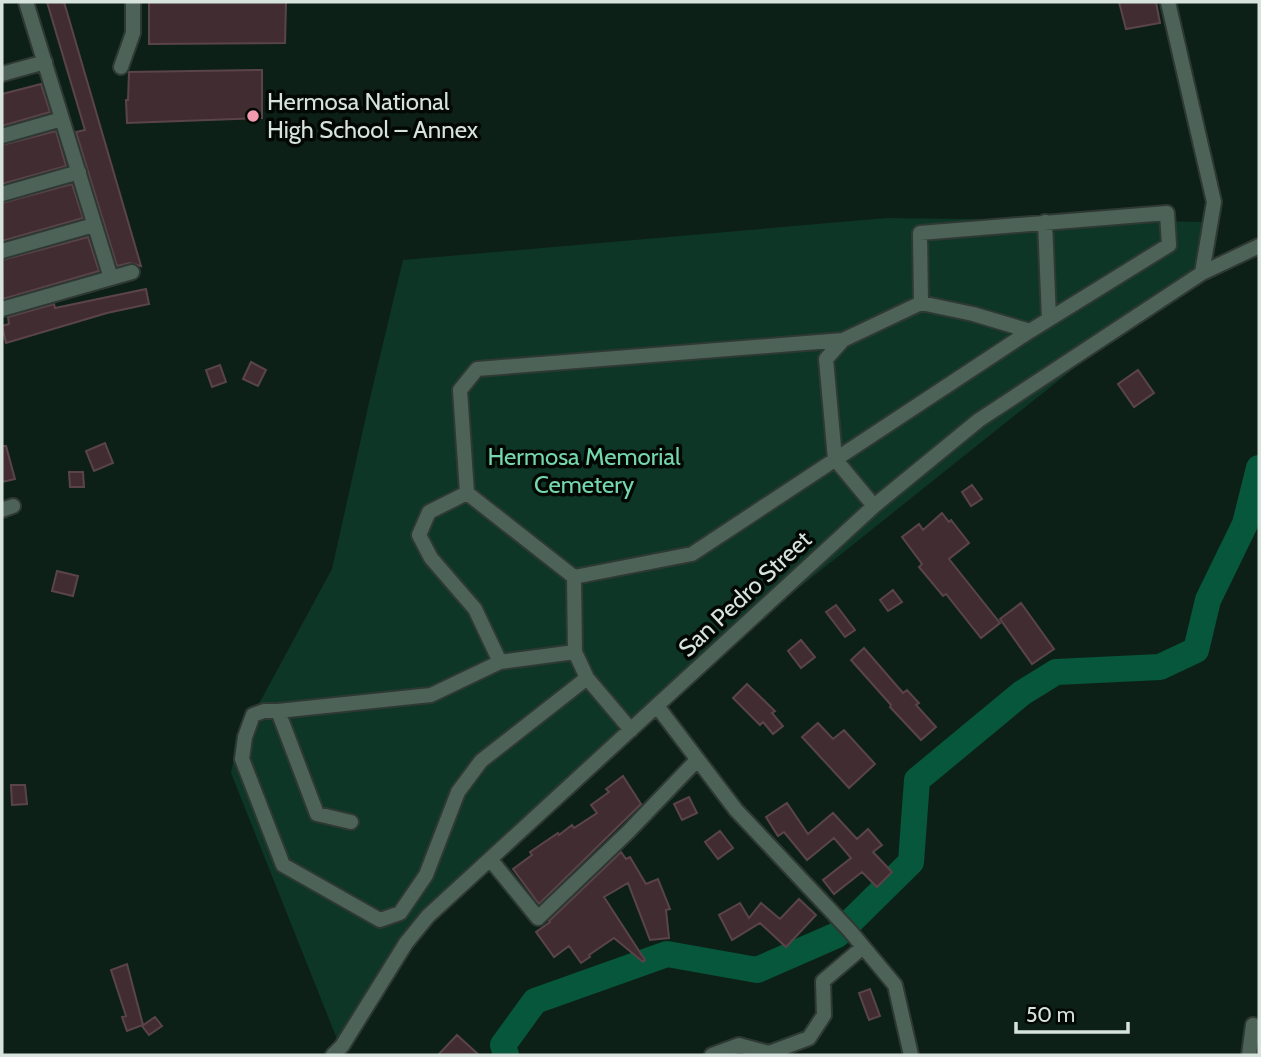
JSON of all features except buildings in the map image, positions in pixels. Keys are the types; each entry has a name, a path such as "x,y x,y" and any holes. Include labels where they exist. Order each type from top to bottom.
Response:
{"street":[{"path":"26,2 111,278"},
{"path":"121,67 134,33 133,2"},
{"path":"1168,2 1214,202 1202,273"},
{"path":"2,74 45,62"},
{"path":"2,136 62,119"},
{"path":"2,194 79,172"},
{"path":"843,340 477,369 460,390 467,493 574,577 692,554 1030,331 1169,245 1167,213 920,233 921,303"},
{"path":"1045,222 1049,319"},
{"path":"2,251 94,225"},
{"name":"San Pedro Street","path":"332,1055 342,1046 406,943 428,916 874,506 979,420 1202,273 1259,246"},
{"path":"2,309 132,272"},
{"path":"826,359 843,340 921,303 973,314 1030,331"},
{"path":"813,341 826,359 835,459 874,506"},
{"path":"467,493 429,512 419,535 431,558 475,609 500,662"},
{"path":"574,577 575,652 587,678 631,730"},
{"path":"575,652 500,662 431,695 264,711 253,716 245,737 242,759 284,865 380,920 400,913 426,875 458,792 481,761 587,678"},
{"path":"657,706 736,810 850,931 895,985 911,1055"},
{"path":"278,710 317,814 351,822"},
{"path":"490,859 538,918 628,832 697,760"},
{"path":"712,1055 739,1045 769,1053 809,1038 824,1014 823,981 863,947"},
{"path":"1249,1055 1253,1026"}],"green space":[{"name":"Hermosa Memorial Cemetery","path":"887,218 1207,222 1202,266 667,693 421,916 372,984 337,1039 231,773 240,729 261,700 332,569 403,260"}],"waterway":[{"path":"506,1055 503,1045 535,1001 667,954 757,970 837,935 911,862 917,780 1022,693 1056,672 1160,667 1196,650 1208,600 1245,524 1259,468"}],"place":[{"name":"Hermosa National High School – Annex","path":"253,116"}]}
